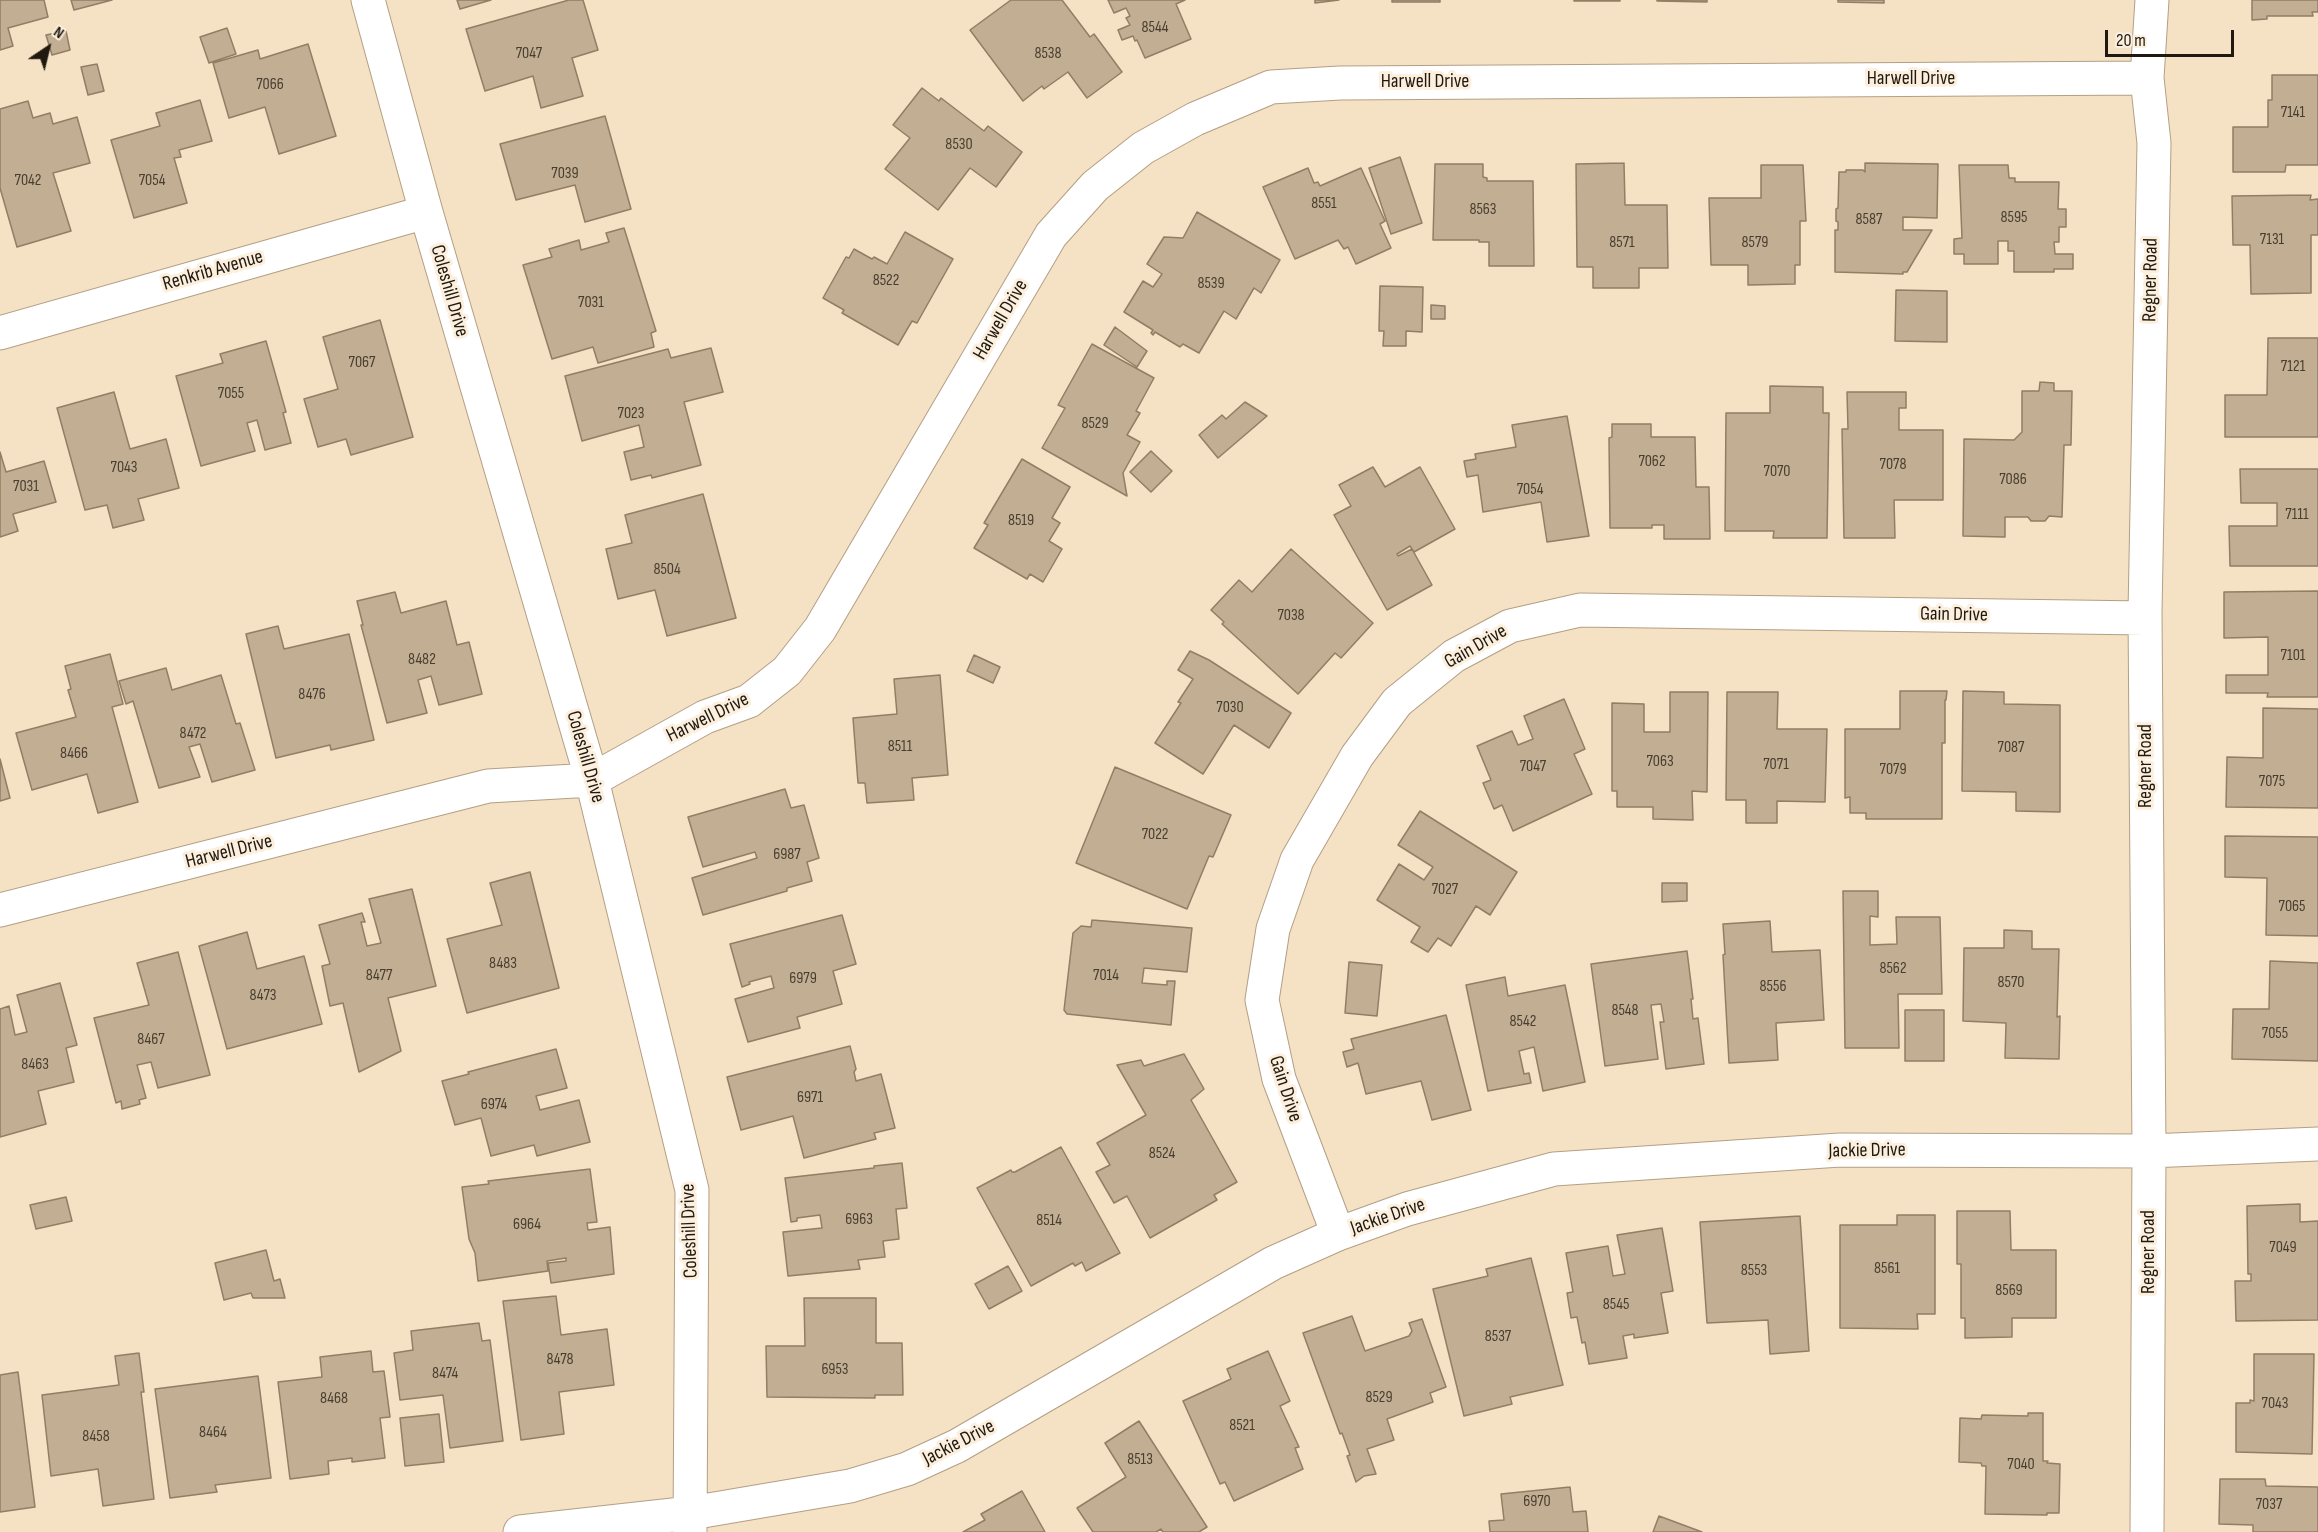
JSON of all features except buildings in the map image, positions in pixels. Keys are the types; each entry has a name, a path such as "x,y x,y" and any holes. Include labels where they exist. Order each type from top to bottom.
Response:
{"street":[{"name":"Coleshill Drive","path":"368,0 426,212 592,780 692,1190 690,1522"},
{"name":"Regner Road","path":"2147,1532 2149,1151 2145,618 2154,143 2147,78 2152,0"},
{"name":"Harwell Drive","path":"0,910 488,786 592,780 705,717 749,701 787,671 820,629 1051,235 1103,179 1143,148 1195,119 1271,87 1340,83 2147,78"},
{"name":"Renkrib Avenue","path":"0,333 426,212"},
{"name":"Gain Drive","path":"1338,1234 1279,1079 1262,1000 1273,929 1297,860 1357,756 1397,702 1454,656 1510,626 1581,610 2145,618"},
{"name":"Jackie Drive","path":"520,1532 690,1522 850,1486 907,1469 957,1446 1273,1263 1338,1234 1407,1209 1554,1169 1840,1150 2149,1151 2318,1144"}]}
